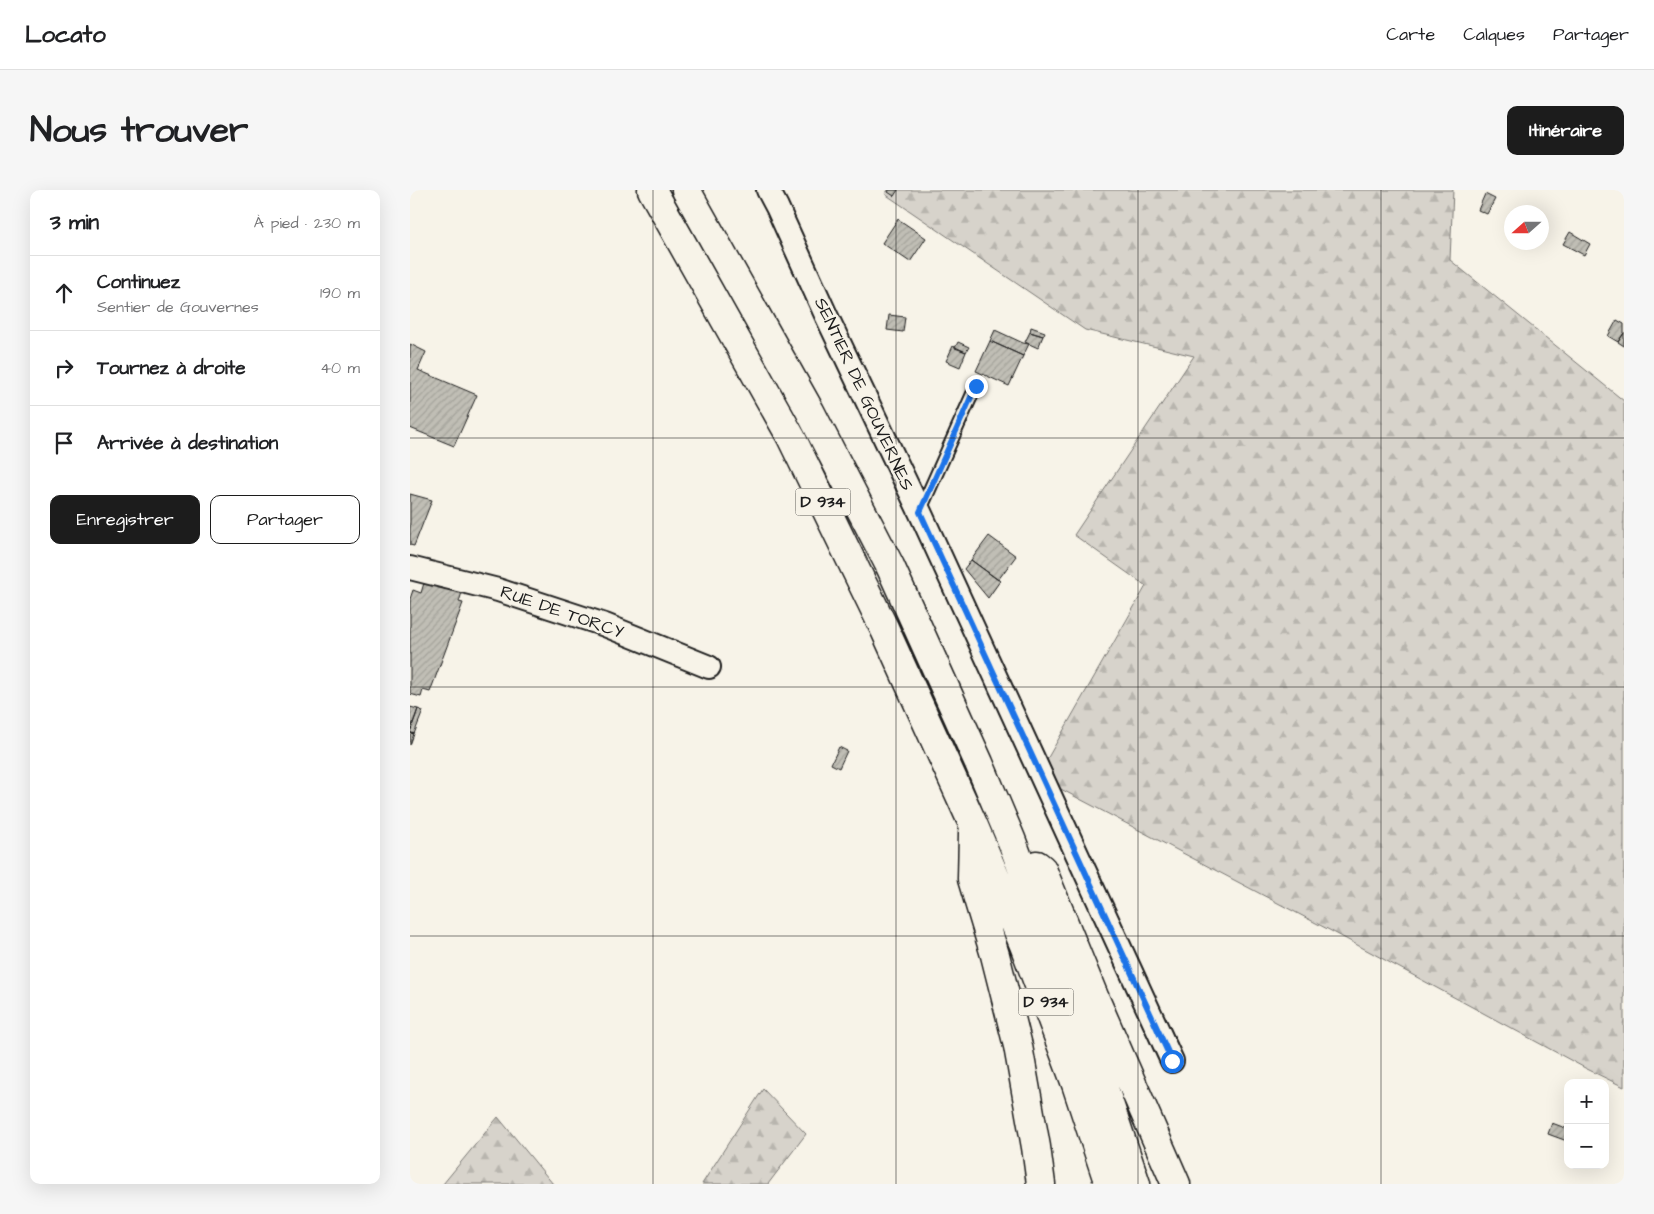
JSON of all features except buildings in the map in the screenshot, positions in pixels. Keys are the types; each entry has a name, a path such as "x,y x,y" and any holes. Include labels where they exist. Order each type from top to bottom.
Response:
{"highway":[{"name":"D 934","path":"652,190 791,437 885,630 974,824 1035,973 1076,1084 1109,1184"},
{"name":"D 934","path":"686,190 810,411 890,566 979,763 1011,839 1092,1053 1136,1184"},
{"path":"974,824 972,879 995,955 1018,1046 1041,1184"},
{"path":"1011,839 1042,869 1095,999 1176,1184"}],"street":[{"name":"SENTIER DE GOUVERNES","path":"768,190 920,512 1172,1061"},
{"name":"RUE DE TORCY","path":"410,568 525,598 605,625 710,667"}],"lane":[{"path":"920,512 976,386"}],"green space":[{"path":"888,190 1453,190 1450,260 1624,401 1624,1087 1055,786 1046,761 1146,586 1074,535 1194,356 1085,330 885,194"},
{"path":"763,1089 806,1134 768,1184 702,1184"},
{"path":"498,1117 553,1184 443,1184"}],"route":[{"path":"976,386 920,512 1172,1061"}]}
